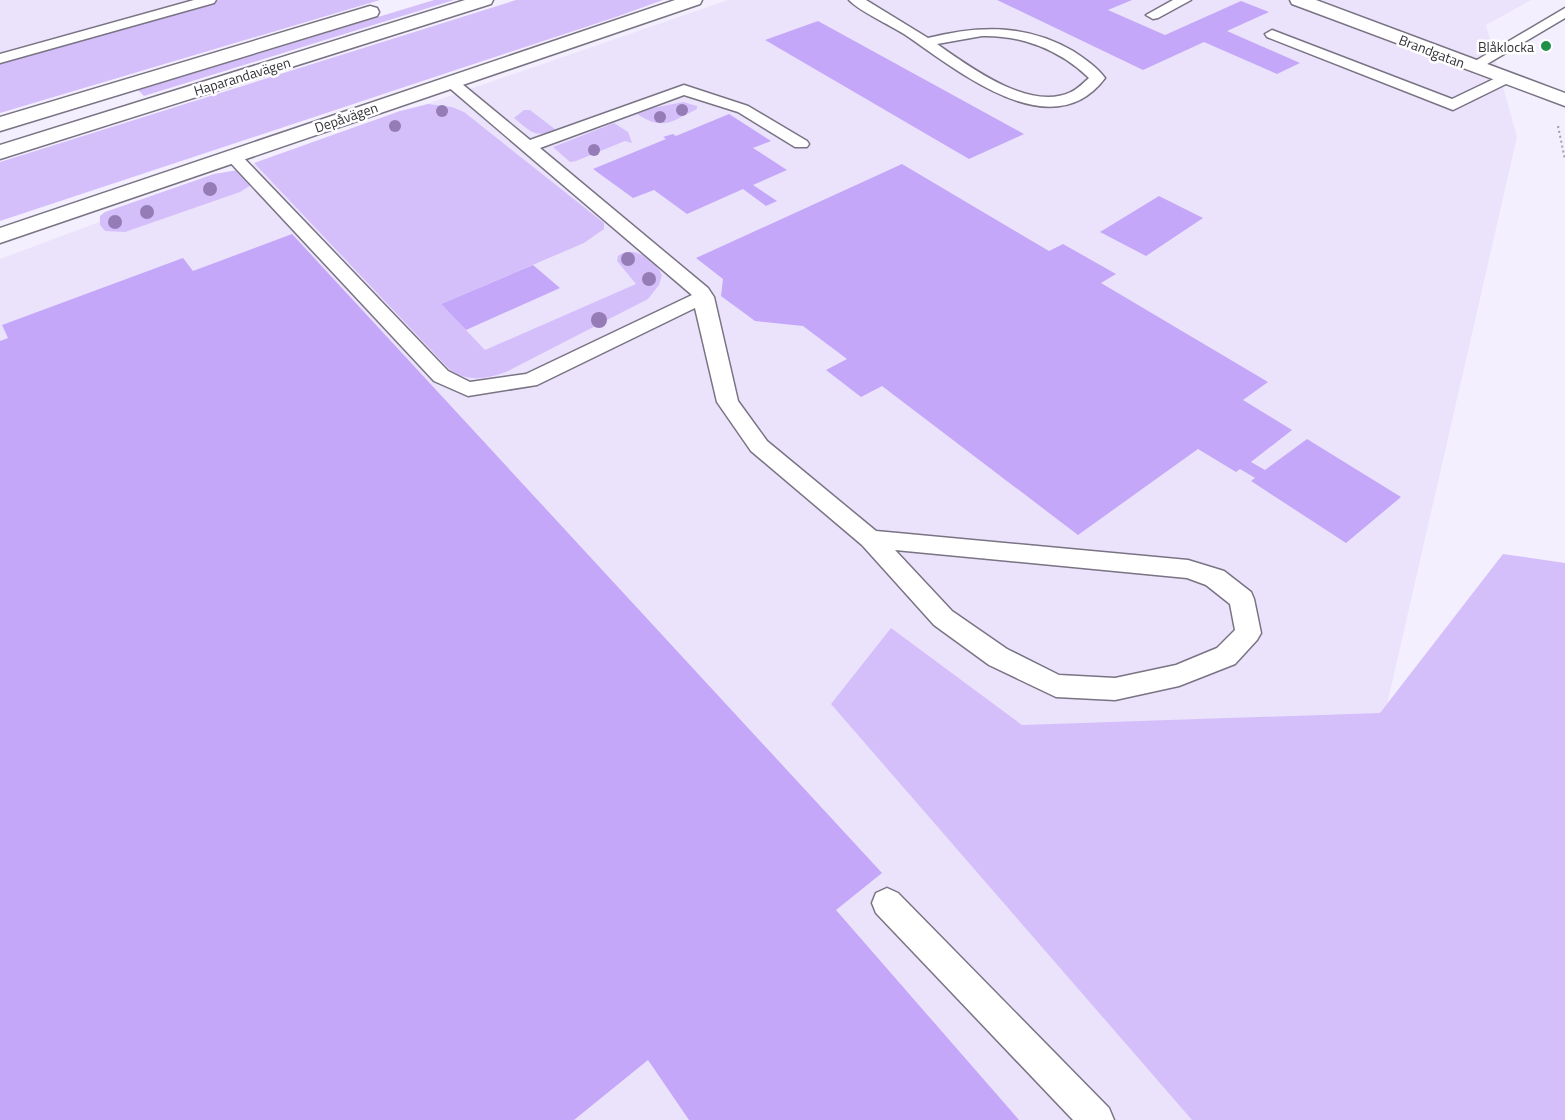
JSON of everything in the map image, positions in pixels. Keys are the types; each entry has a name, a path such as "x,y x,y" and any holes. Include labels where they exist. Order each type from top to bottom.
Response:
{"street":[{"name":"Haparandavägen","path":"0,152 484,0"},
{"name":"Depåvägen","path":"0,236 232,155 693,0"},
{"name":"Brandgatan","path":"1299,0 1472,67 1565,100"},
{"name":"Haparandavägen","path":"0,124 386,7"}],"lane":[{"path":"0,59 209,0"},
{"path":"856,0 890,18 969,73 1012,96 1038,102 1067,100 1087,91 1098,78 1070,55 1030,38 992,31 959,34 926,43"},
{"path":"1153,15 1184,0"},
{"path":"1472,67 1565,12"},
{"path":"1272,34 1453,105 1505,79"},
{"path":"451,82 530,146 701,292 728,402 759,446 870,539 943,618 998,657 1056,686 1115,689 1179,675 1226,656 1248,633 1242,599 1215,578 1188,569 870,539"},
{"path":"530,146 684,90 743,109 801,144"},
{"path":"232,155 441,376 468,389 530,380 704,297"},
{"path":"887,903 1097,1120"}],"shaded area":[{"path":"0,0 238,0 0,66"},
{"path":"220,0 380,0 0,113 0,62"},
{"path":"434,0 454,0 144,96 138,90"},
{"path":"516,0 663,0 0,221 0,162"},
{"path":"728,0 1531,0 1486,25 1517,137 1329,958 1501,1120 0,1120 0,259 279,155"},
{"path":"683,102 697,106 697,109 667,123 654,122 637,114 653,108"},
{"path":"428,104 452,107 464,112 604,223 604,229 584,243 441,304 485,350 636,284 617,261 618,256 624,253 643,255 659,269 662,275 659,285 648,299 506,372 470,378 450,370 254,163 400,111"},
{"path":"524,110 530,110 556,130 538,134 529,130 514,118"},
{"path":"614,123 628,132 632,143 625,141 570,162 553,147"},
{"path":"238,170 251,185 240,192 125,232 105,231 100,225 100,216 105,212 214,174"},
{"path":"1503,554 1565,563 1565,1120 1192,1120 831,704 891,628 1022,725 1380,713"}],"building":[{"path":"997,0 1132,0 1108,10 1165,35 1241,1 1269,12 1227,31 1300,63 1277,74 1204,42 1143,70"},
{"path":"818,21 1024,134 969,159 765,40"},
{"path":"729,114 771,141 753,148 787,170 753,185 777,201 766,206 743,189 687,214 654,190 633,198 593,169 666,139 663,137 673,134 676,136"},
{"path":"902,164 1049,251 1063,244 1116,274 1101,283 1268,382 1243,400 1292,430 1251,462 1265,470 1307,439 1401,497 1346,543 1251,481 1255,478 1240,469 1236,472 1198,449 1078,535 882,386 861,397 826,370 847,359 803,326 755,321 721,296 723,279 696,258"},
{"path":"1159,196 1203,218 1146,256 1100,232"},
{"path":"292,234 882,873 836,910 1019,1120 689,1120 648,1060 574,1120 0,1120 0,341 8,338 2,325 183,258 193,271"},
{"path":"533,265 560,288 466,330 441,304"}],"place":[{"name":"Blåklocka","path":"1546,46"}]}
